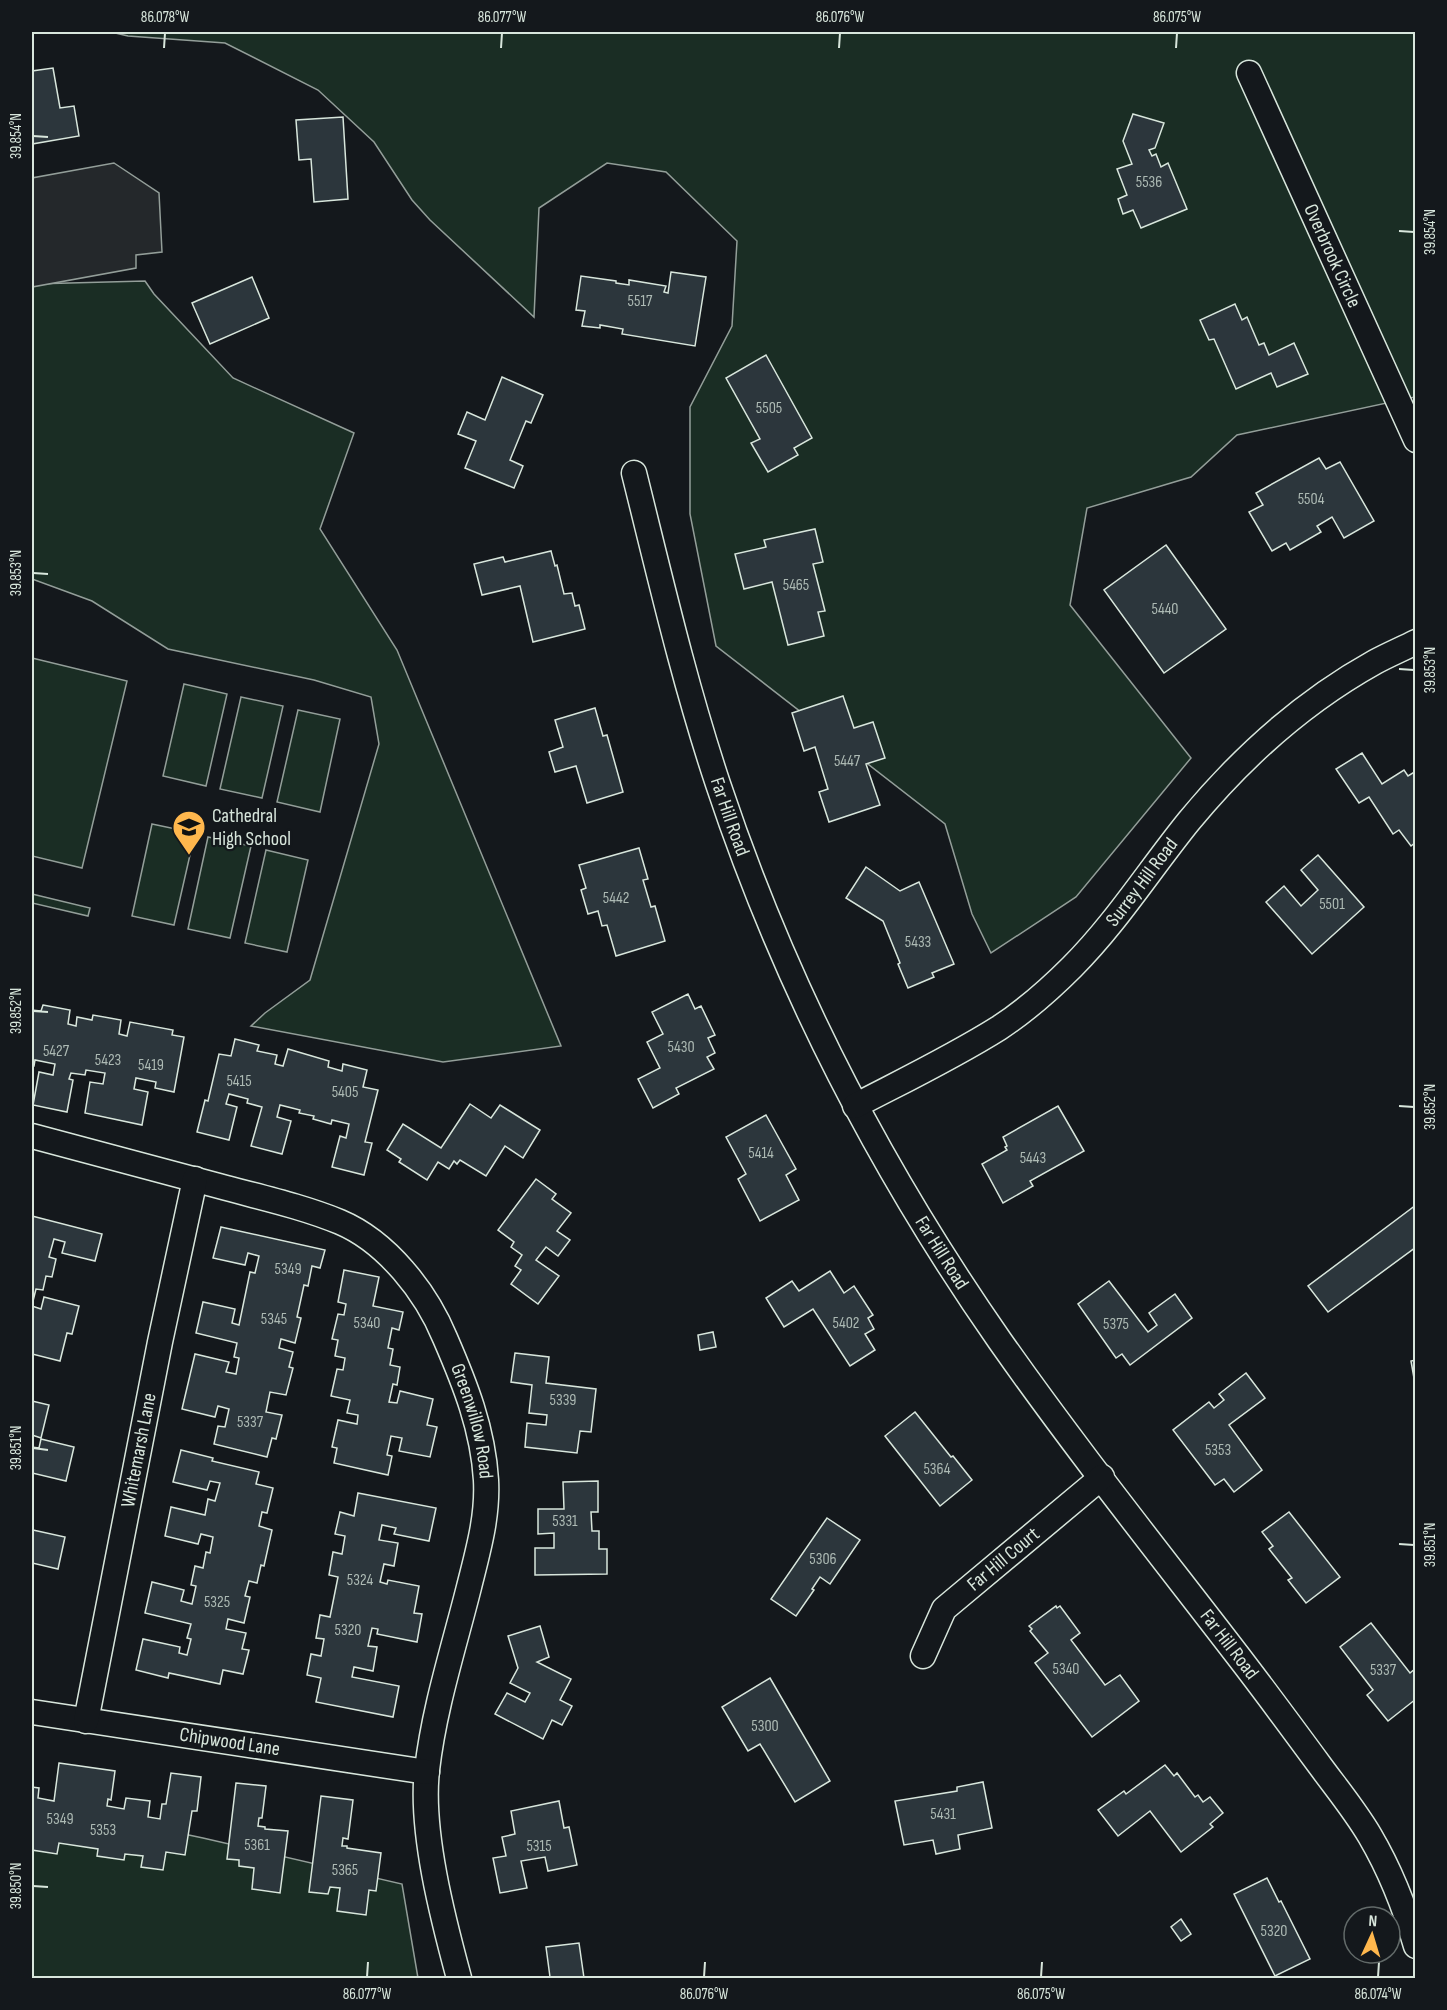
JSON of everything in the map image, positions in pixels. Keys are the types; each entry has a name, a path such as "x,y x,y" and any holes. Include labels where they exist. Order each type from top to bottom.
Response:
{"street":[{"name":"Overbrook Circle","path":"1250,73 1416,440"},
{"name":"Far Hill Road","path":"634,473 686,680 724,803 787,965 855,1106 922,1222 1037,1392 1361,1821 1390,1875 1416,1946"},
{"name":"Surrey Hill Road","path":"855,1106 1000,1027 1038,998 1073,966 1189,821 1247,757 1293,717 1332,689 1374,663 1416,642"},
{"name":"Greenwillow Road","path":"32,1136 270,1199 341,1223 374,1243 402,1269 438,1322 465,1385 477,1421 486,1481 484,1519 478,1555 434,1731 427,1772 431,1851 459,1978"},
{"name":"Whitemarsh Lane","path":"86,1721 160,1342 195,1179"},
{"name":"Far Hill Court","path":"923,1656 944,1609 1102,1477"},
{"name":"Chipwood Lane","path":"32,1712 427,1772"}],"green space":[{"path":"111,32 1415,32 1415,397 1237,435 1191,477 1087,508 1070,605 1191,758 1076,897 991,953 972,914 945,824 716,646 690,514 690,407 732,326 737,241 666,172 607,163 539,208 534,317 430,220 412,200 374,142 318,90 225,43 128,36"},
{"path":"145,281 154,294 233,378 354,433 320,529 397,650 561,1046 443,1062 251,1026 310,980 379,744 371,697 314,680 168,649 92,601 32,579 32,284"},
{"path":"32,658 127,681 82,868 32,856"},
{"path":"184,684 227,694 206,786 163,776"},
{"path":"241,697 283,706 262,798 220,789"},
{"path":"298,710 340,719 320,812 277,802"},
{"path":"152,824 195,833 174,925 132,916"},
{"path":"208,837 251,846 230,938 188,929"},
{"path":"266,850 308,860 287,952 245,943"},
{"path":"32,894 90,908 88,916 32,903"},
{"path":"32,1802 203,1838 402,1884 418,1978 32,1978"}],"shaded area":[{"path":"114,163 159,193 162,252 136,255 136,268 32,287 32,178"}],"building":[{"path":"53,68 60,108 74,106 79,136 32,144 32,71"},
{"path":"1133,114 1164,123 1155,148 1149,150 1152,156 1156,154 1161,167 1168,163 1187,209 1141,228 1133,210 1123,214 1118,199 1127,195 1117,169 1132,164 1123,141"},
{"path":"343,117 348,199 314,202 311,159 299,160 296,120"},
{"path":"671,272 706,277 695,346 622,334 623,329 600,325 600,328 582,326 585,311 576,310 581,276 629,285 629,280 666,286 664,292 668,293"},
{"path":"252,277 269,318 210,344 192,303"},
{"path":"1235,304 1242,320 1247,317 1259,345 1264,343 1269,355 1294,343 1308,374 1277,387 1271,373 1236,389 1214,339 1209,340 1200,320"},
{"path":"766,355 812,438 794,448 798,455 768,472 751,443 760,439 726,378"},
{"path":"502,377 543,395 531,423 526,421 510,460 523,466 514,488 465,468 476,441 458,434 467,412 485,420"},
{"path":"1319,458 1326,469 1340,462 1374,521 1344,538 1332,517 1317,526 1321,532 1290,550 1286,543 1272,551 1249,512 1263,505 1256,493"},
{"path":"815,529 823,562 813,564 825,611 818,612 824,636 788,645 772,582 744,589 735,554 766,547 764,540"},
{"path":"1166,545 1226,629 1164,673 1104,590"},
{"path":"551,551 564,594 572,593 575,606 579,605 585,629 533,642 520,586 482,595 474,564 503,557 505,562"},
{"path":"843,696 854,728 873,722 885,758 866,764 880,805 829,822 819,792 828,789 815,747 804,751 792,713"},
{"path":"595,708 603,736 607,735 623,792 587,803 576,766 555,772 549,752 563,747 555,720"},
{"path":"1362,753 1382,784 1404,770 1408,776 1416,771 1416,842 1411,846 1399,830 1393,834 1369,797 1359,803 1336,769"},
{"path":"639,848 648,879 643,880 651,907 655,906 665,941 616,956 607,925 602,926 598,911 588,914 581,890 586,888 579,865"},
{"path":"1318,855 1364,907 1312,954 1266,902 1284,886 1301,906 1318,890 1301,870"},
{"path":"866,867 900,891 919,882 954,964 932,973 934,977 908,988 883,921 846,898"},
{"path":"688,994 695,1009 701,1006 715,1035 708,1038 715,1053 707,1057 714,1069 676,1088 679,1094 653,1108 638,1079 660,1068 647,1042 663,1034 652,1012"},
{"path":"43,1005 70,1010 68,1024 76,1026 77,1017 92,1020 93,1015 121,1020 119,1034 127,1036 130,1022 173,1030 172,1035 184,1037 174,1092 155,1088 156,1082 136,1078 134,1089 148,1092 142,1125 85,1113 90,1082 103,1084 105,1073 86,1070 85,1075 71,1073 69,1079 73,1080 67,1112 33,1105 39,1072 53,1075 55,1064 35,1060 32,1066 32,1010 41,1011"},
{"path":"235,1039 259,1045 257,1051 277,1055 275,1064 283,1066 288,1049 329,1061 328,1067 342,1071 343,1064 367,1070 363,1087 378,1090 365,1142 372,1143 364,1175 332,1167 340,1136 346,1138 349,1124 332,1120 331,1124 313,1119 314,1116 299,1113 300,1110 280,1105 277,1117 291,1121 282,1154 251,1146 262,1107 247,1103 248,1099 229,1094 226,1104 237,1107 229,1140 197,1132 205,1100 208,1101 219,1054 231,1056"},
{"path":"470,1104 491,1118 500,1105 540,1130 523,1158 505,1146 486,1176 460,1160 457,1164 454,1161 449,1169 438,1162 427,1180 399,1162 401,1159 387,1150 403,1124 441,1148"},
{"path":"1058,1106 1084,1151 1030,1181 1033,1186 1003,1203 982,1164 1007,1150 1003,1137"},
{"path":"766,1115 796,1169 786,1175 799,1200 760,1221 738,1179 746,1174 726,1137"},
{"path":"536,1179 556,1194 552,1199 571,1213 557,1231 570,1240 558,1256 546,1247 536,1260 559,1276 538,1304 511,1284 521,1270 515,1266 522,1255 511,1247 514,1242 498,1230"},
{"path":"1416,1205 1416,1247 1328,1312 1308,1286"},
{"path":"32,1216 102,1234 95,1261 62,1253 65,1242 54,1239 49,1257 56,1259 52,1277 46,1276 43,1290 36,1289 32,1305"},
{"path":"221,1227 325,1250 320,1268 312,1266 308,1286 304,1285 297,1317 301,1318 295,1343 281,1339 279,1348 293,1352 289,1367 293,1368 286,1395 270,1392 266,1412 282,1415 276,1439 272,1438 267,1457 214,1444 218,1426 225,1427 229,1409 218,1406 215,1417 182,1409 195,1354 229,1362 226,1372 236,1374 239,1358 234,1357 237,1343 196,1333 203,1302 235,1309 232,1323 239,1325 250,1272 255,1273 259,1256 248,1253 245,1265 213,1258"},
{"path":"344,1270 379,1277 373,1306 403,1312 399,1330 392,1328 388,1348 393,1349 390,1365 400,1367 397,1385 393,1384 389,1402 397,1403 400,1391 433,1399 427,1425 437,1427 430,1457 399,1451 402,1438 391,1436 387,1455 392,1456 388,1475 334,1463 337,1448 332,1447 338,1420 357,1424 358,1415 347,1413 350,1400 331,1396 337,1369 343,1370 345,1358 335,1356 338,1340 332,1339 338,1314 344,1315 346,1304 338,1302"},
{"path":"830,1271 844,1293 854,1286 873,1315 868,1318 874,1329 865,1334 875,1350 850,1366 813,1309 784,1327 766,1298 792,1281 799,1291"},
{"path":"1109,1281 1148,1332 1157,1325 1149,1313 1175,1294 1192,1318 1130,1365 1122,1354 1116,1358 1078,1304"},
{"path":"44,1297 79,1306 72,1334 67,1333 60,1361 32,1354 32,1306 41,1309"},
{"path":"713,1332 716,1347 700,1350 698,1335"},
{"path":"515,1353 549,1357 546,1383 596,1389 591,1432 580,1431 577,1453 525,1447 527,1423 546,1425 547,1415 529,1413 532,1385 511,1382"},
{"path":"1416,1360 1416,1384 1415,1384 1411,1361"},
{"path":"1246,1373 1265,1398 1229,1425 1262,1470 1234,1492 1224,1479 1215,1485 1173,1430 1209,1402 1214,1408 1224,1400 1219,1394"},
{"path":"32,1401 49,1405 41,1438 32,1435"},
{"path":"915,1412 972,1480 940,1506 885,1436"},
{"path":"41,1439 74,1447 66,1481 32,1473 32,1447 39,1448"},
{"path":"181,1450 213,1458 212,1461 259,1472 256,1484 273,1488 267,1513 262,1512 259,1526 272,1530 264,1566 261,1565 257,1583 249,1581 245,1596 250,1597 244,1623 228,1619 226,1629 246,1633 242,1649 249,1650 243,1674 223,1670 220,1684 169,1673 168,1678 136,1670 143,1639 180,1647 179,1653 187,1655 191,1639 187,1638 191,1624 145,1613 152,1582 184,1590 181,1601 192,1604 196,1586 191,1585 195,1566 203,1568 206,1552 210,1553 213,1537 201,1534 198,1544 165,1536 171,1507 205,1515 208,1499 215,1501 220,1483 210,1481 207,1490 173,1482"},
{"path":"598,1481 598,1512 591,1512 592,1531 599,1531 599,1549 607,1549 607,1574 535,1575 535,1548 554,1548 554,1533 538,1534 538,1509 564,1509 563,1482"},
{"path":"358,1493 436,1508 429,1541 394,1534 396,1528 382,1525 379,1540 398,1543 394,1566 384,1564 380,1582 387,1584 388,1580 419,1586 414,1613 422,1614 417,1642 377,1634 378,1629 372,1628 368,1646 377,1647 373,1671 354,1667 352,1677 399,1686 393,1717 316,1702 321,1678 307,1675 311,1654 321,1656 324,1639 316,1638 320,1615 330,1617 338,1577 329,1575 333,1552 342,1554 345,1536 335,1534 340,1512 354,1516"},
{"path":"1289,1512 1340,1577 1306,1603 1288,1580 1292,1578 1269,1549 1273,1546 1262,1532"},
{"path":"827,1518 860,1540 830,1584 820,1577 796,1616 771,1599"},
{"path":"33,1530 65,1537 58,1569 32,1563"},
{"path":"1056,1606 1057,1608 1060,1606 1080,1633 1071,1640 1105,1685 1120,1675 1139,1701 1092,1737 1035,1663 1048,1653 1030,1631 1032,1629 1029,1626"},
{"path":"1371,1623 1410,1673 1416,1668 1416,1699 1388,1721 1367,1695 1373,1690 1340,1647"},
{"path":"540,1626 549,1657 537,1662 571,1679 560,1700 572,1706 562,1725 552,1720 543,1739 495,1714 507,1693 525,1702 530,1693 510,1683 518,1668 508,1636"},
{"path":"770,1678 830,1781 795,1802 760,1744 748,1751 722,1707"},
{"path":"59,1763 115,1771 111,1800 108,1799 107,1806 124,1809 126,1798 150,1801 148,1817 160,1819 162,1804 166,1804 171,1773 201,1777 197,1811 192,1811 185,1855 166,1852 163,1870 141,1867 143,1856 125,1854 124,1860 97,1856 98,1849 59,1843 57,1854 32,1850 32,1787 39,1788 38,1798 54,1801"},
{"path":"1165,1765 1174,1776 1177,1773 1195,1797 1198,1795 1203,1802 1210,1797 1223,1813 1210,1824 1213,1827 1181,1852 1150,1811 1118,1836 1098,1810 1124,1791 1126,1794"},
{"path":"983,1782 992,1828 958,1835 960,1849 936,1854 933,1840 904,1845 895,1801 957,1791 957,1787"},
{"path":"236,1783 266,1786 262,1818 259,1818 258,1826 265,1827 265,1829 288,1831 280,1893 252,1889 254,1868 239,1866 239,1860 227,1859"},
{"path":"321,1796 353,1800 348,1839 343,1838 342,1846 381,1853 376,1891 369,1890 366,1915 337,1911 340,1888 330,1887 328,1894 309,1892"},
{"path":"559,1801 564,1828 569,1827 577,1865 548,1871 545,1857 521,1861 527,1888 500,1893 493,1858 506,1856 502,1837 515,1834 511,1811"},
{"path":"1267,1878 1310,1959 1275,1976 1234,1894"},
{"path":"1181,1919 1191,1934 1181,1941 1171,1927"},
{"path":"579,1943 584,1978 541,1978 550,1977 546,1947"}],"place":[{"name":"Cathedral High School","path":"189,856"}]}
